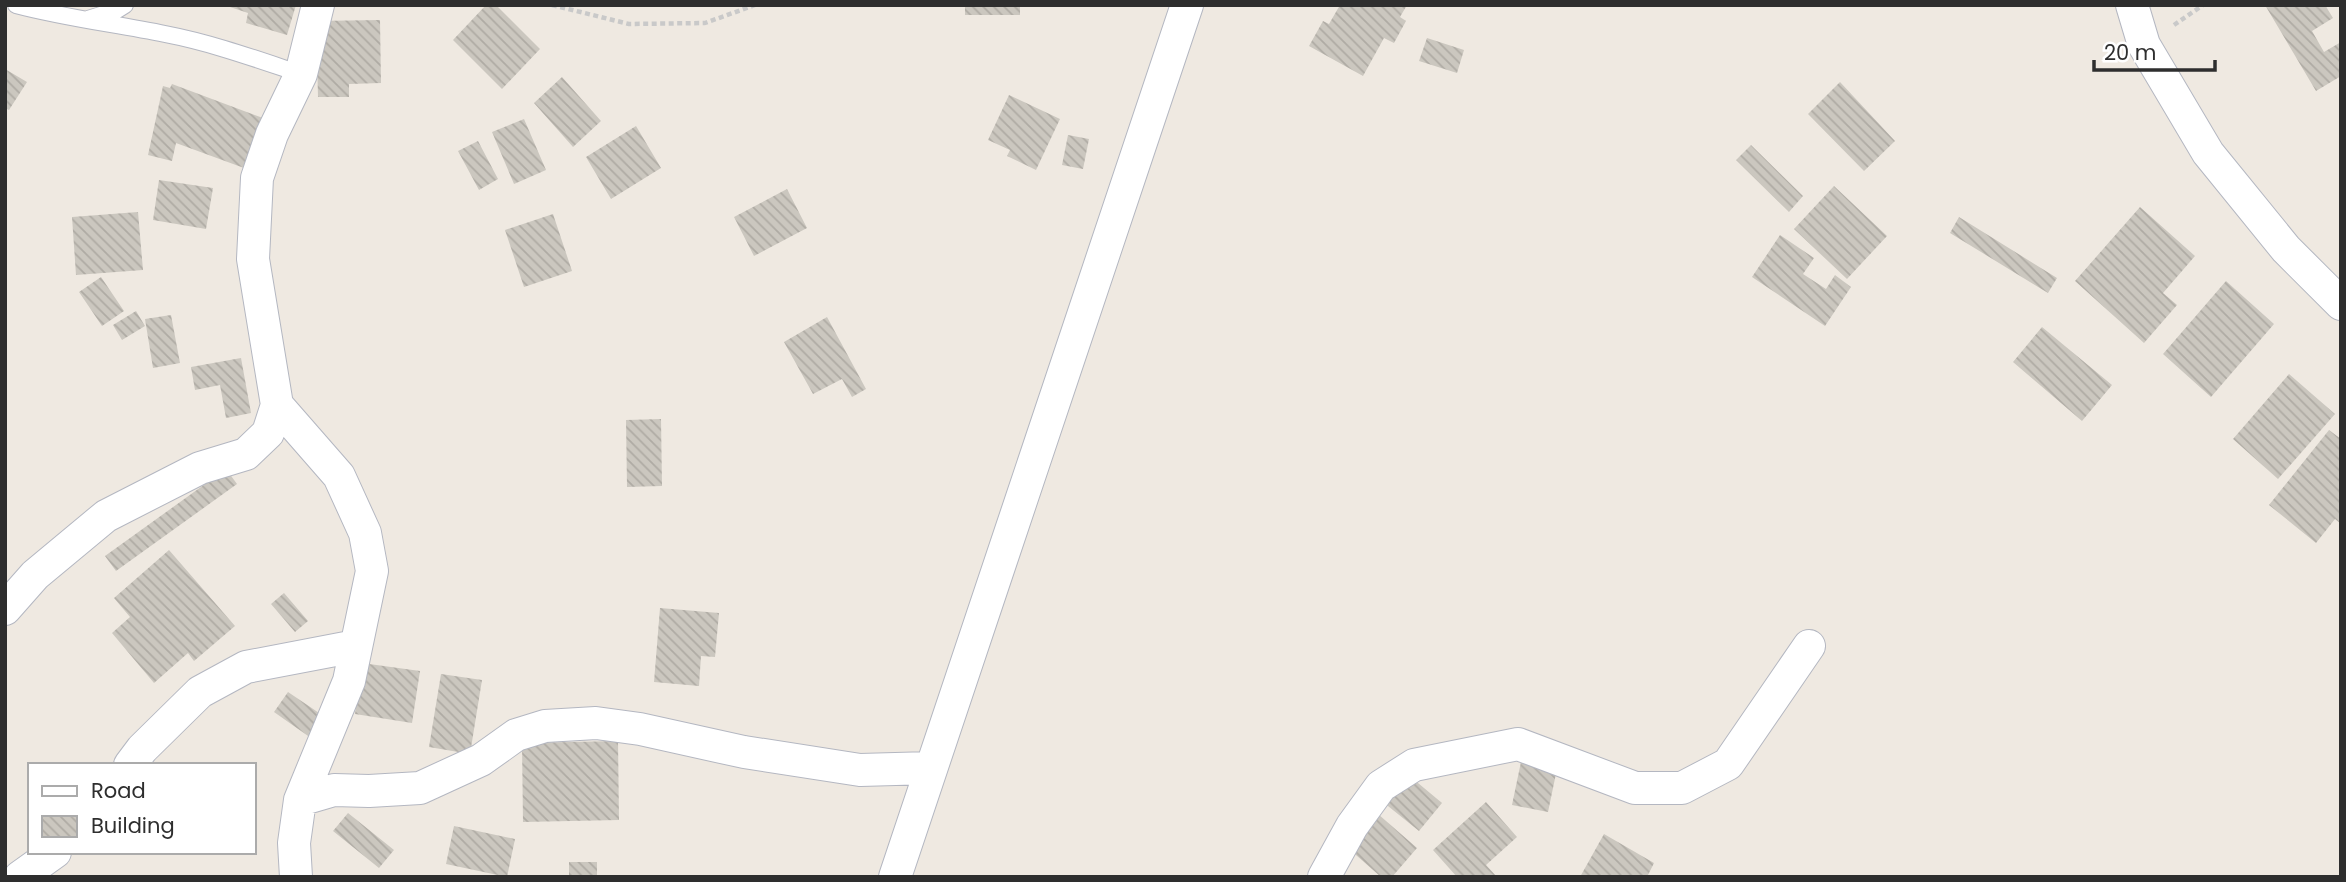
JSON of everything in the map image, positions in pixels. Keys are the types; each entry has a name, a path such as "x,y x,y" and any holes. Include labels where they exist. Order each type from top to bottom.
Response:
{"street":[{"path":"5,609 35,575 106,516 200,468 246,454 268,433 277,405 253,258 257,178 272,134 301,74 318,5"},
{"path":"895,877 1187,5"},
{"path":"2132,5 2144,45 2207,153 2286,249 2341,304"},
{"path":"277,405 339,476 365,533 372,571 349,681 300,800 294,843 296,877"},
{"path":"132,763 142,749 200,692 246,667 356,646"},
{"path":"1324,877 1352,826 1381,786 1414,765 1518,744 1635,788 1682,788 1728,764 1809,646"},
{"path":"300,800 334,790 420,788 481,760 516,735 545,726 596,723 860,770 930,768"},
{"path":"20,877 52,854"}],"lane":[{"path":"16,5 83,21 165,34 216,46 301,74"},
{"path":"83,21 125,5"}],"path":[{"path":"552,5 629,24 705,23 755,5"}],"building":[{"path":"224,5 296,5 287,35 246,23 248,13"},
{"path":"486,5 496,5 540,49 502,89 453,40"},
{"path":"965,5 1020,5 1020,15 965,15"},
{"path":"1340,5 1407,5 1400,17 1406,21 1394,43 1384,38 1363,76 1309,46 1323,21 1329,24"},
{"path":"2265,5 2325,5 2333,18 2312,31 2324,52 2341,42 2341,76 2316,91"},
{"path":"380,20 381,83 349,84 349,97 318,97 316,21"},
{"path":"1427,38 1464,50 1457,73 1419,61"},
{"path":"5,69 27,82 9,110 5,108"},
{"path":"562,77 601,121 573,147 534,103"},
{"path":"1840,82 1895,141 1864,171 1808,114"},
{"path":"172,84 263,118 244,168 176,143 172,161 148,155 163,86 170,88"},
{"path":"1009,95 1060,119 1036,170 1007,156 1010,150 988,140"},
{"path":"524,119 546,170 514,184 492,132"},
{"path":"636,126 661,168 611,199 586,157"},
{"path":"1068,135 1089,139 1083,169 1062,165"},
{"path":"478,141 498,179 479,190 458,151"},
{"path":"1751,145 1803,196 1789,212 1736,160"},
{"path":"159,180 213,188 206,229 153,220"},
{"path":"1834,186 1887,236 1847,279 1794,229"},
{"path":"787,189 807,228 754,256 734,217"},
{"path":"2140,207 2195,256 2163,293 2177,305 2144,343 2075,281"},
{"path":"138,212 143,270 76,275 72,217"},
{"path":"553,214 572,271 524,287 505,230"},
{"path":"1959,217 2057,278 2048,293 1950,233"},
{"path":"1780,235 1814,258 1803,274 1826,289 1835,275 1851,287 1825,326 1752,277"},
{"path":"101,277 124,311 102,326 79,292"},
{"path":"2226,281 2274,324 2211,397 2163,354"},
{"path":"136,311 145,326 122,340 113,325"},
{"path":"171,315 180,363 153,368 145,319"},
{"path":"827,317 866,389 852,397 842,379 813,394 784,342"},
{"path":"2042,327 2112,385 2082,421 2013,362"},
{"path":"241,358 251,413 226,418 220,385 195,390 191,367"},
{"path":"2289,374 2335,414 2278,479 2233,439"},
{"path":"661,419 662,486 627,487 626,420"},
{"path":"2329,430 2341,439 2341,524 2335,519 2316,543 2269,505"},
{"path":"226,469 237,484 116,571 105,556"},
{"path":"169,550 235,626 194,661 188,653 154,683 112,633 130,617 114,598"},
{"path":"284,593 308,621 295,632 271,604"},
{"path":"660,608 719,613 715,657 701,656 699,686 654,682"},
{"path":"362,663 420,671 412,723 355,714"},
{"path":"441,674 482,680 470,754 429,747"},
{"path":"288,692 325,717 311,738 274,712"},
{"path":"618,741 619,820 523,822 522,743"},
{"path":"1522,757 1558,764 1548,812 1512,805"},
{"path":"1406,773 1442,803 1419,831 1383,802"},
{"path":"1486,802 1517,837 1486,865 1497,877 1457,877 1433,850"},
{"path":"348,813 394,850 379,868 333,831"},
{"path":"1378,814 1417,848 1392,877 1381,877 1348,848"},
{"path":"454,826 515,839 507,877 446,864"},
{"path":"1604,834 1654,863 1647,877 1580,877"},
{"path":"569,862 597,862 597,877 569,877"}]}
